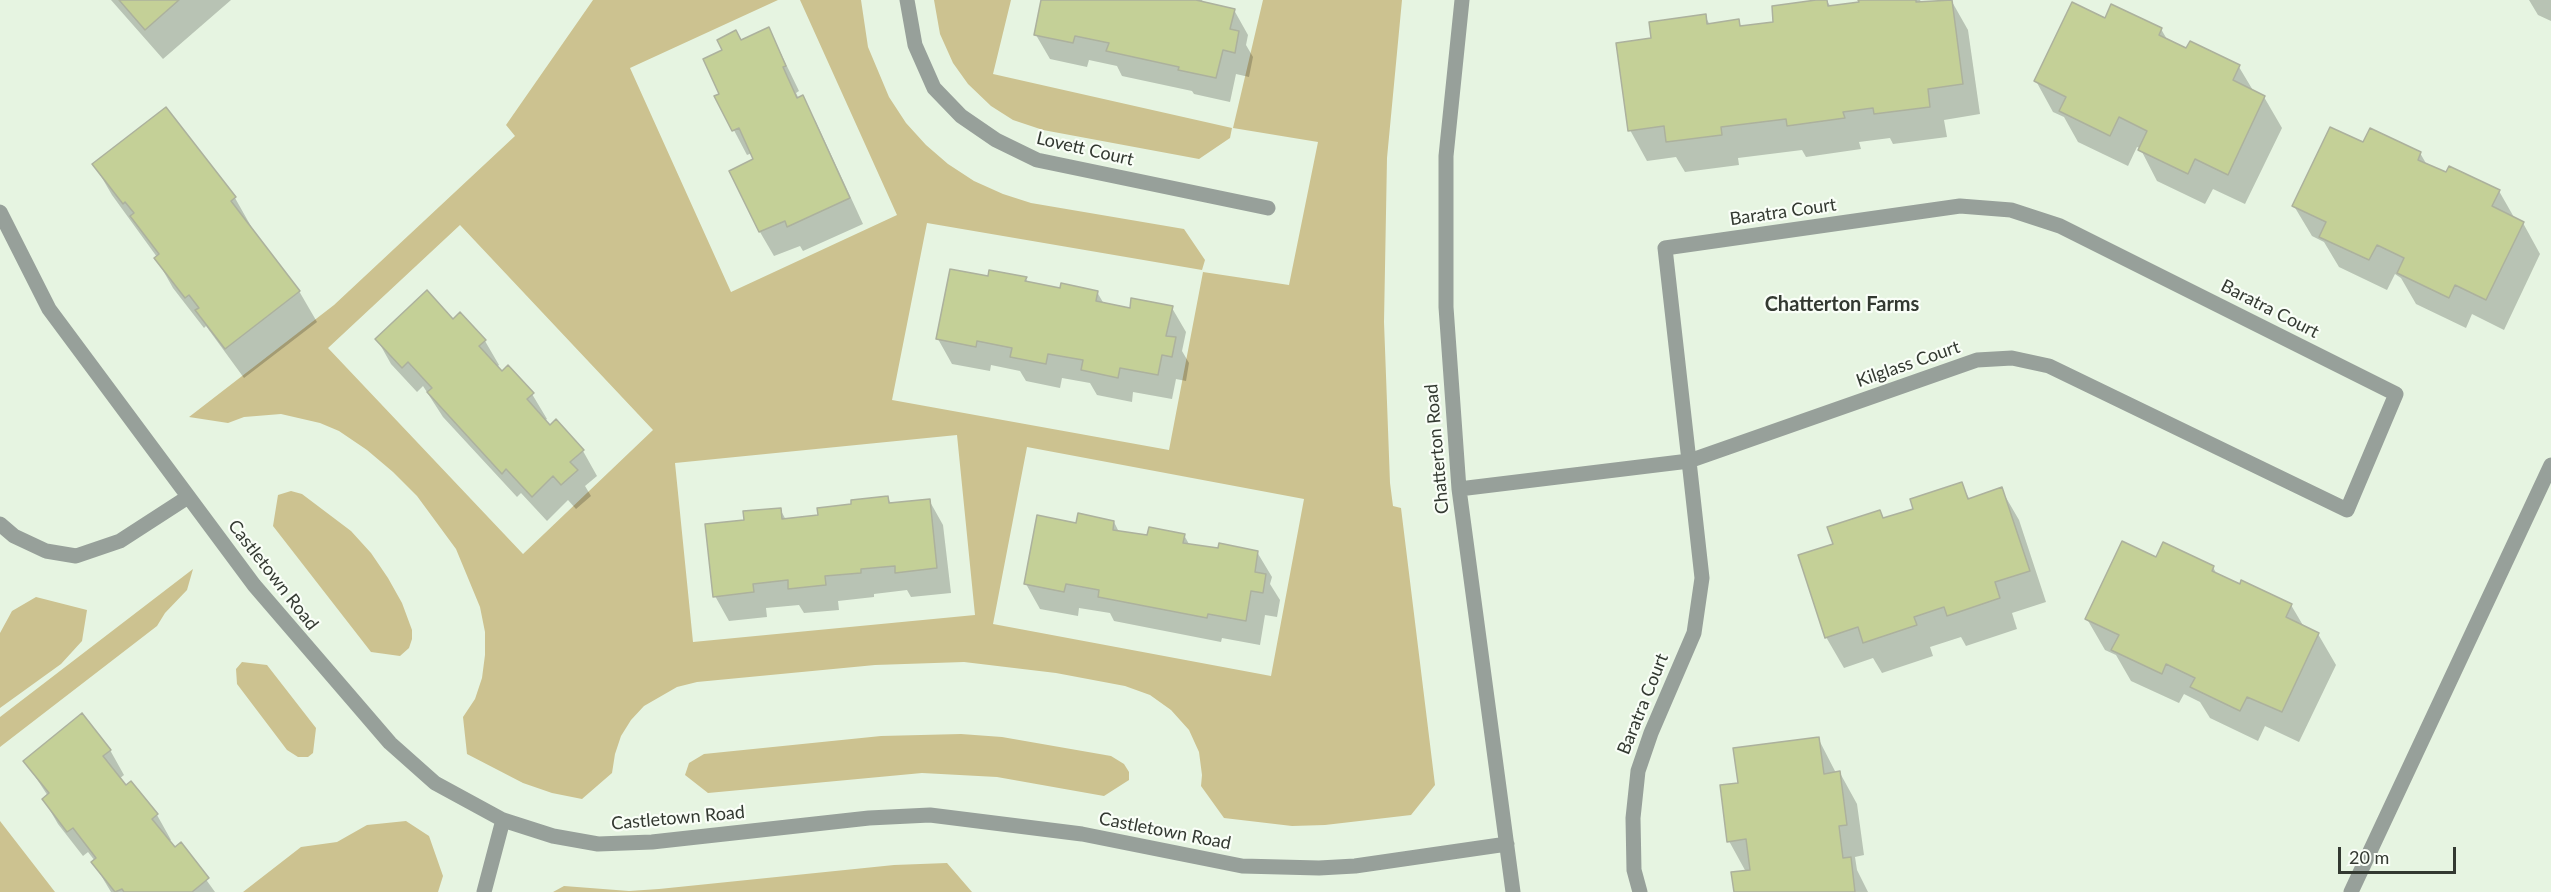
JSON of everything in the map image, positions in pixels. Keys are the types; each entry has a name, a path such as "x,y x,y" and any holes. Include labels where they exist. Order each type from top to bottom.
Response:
{"street":[{"name":"Lovett Court","path":"907,0 915,45 934,88 961,116 996,140 1037,160 1268,208"},
{"name":"Chatterton Road","path":"1462,0 1446,156 1446,307 1459,489 1513,892"},
{"name":"Baratra Court","path":"1640,892 1634,870 1633,818 1638,771 1651,733 1694,633 1702,578 1665,248 1960,206 2011,210 2060,226 2396,394 2347,510"},
{"name":"Castletown Road","path":"0,212 49,309 254,585 390,743 435,783 502,820 553,836 598,844 652,842 869,818 930,815 1082,834 1242,866 1319,868 1355,866 1507,844"},
{"name":"Kilglass Court","path":"1459,489 1689,461 1977,360 2012,358 2049,366 2347,510"},
{"path":"2351,892 2551,465"},
{"path":"0,524 14,536 46,551 76,556 120,541 188,496"},
{"path":"484,892 502,820"}],"shaded area":[{"path":"593,0 778,0 630,68 731,292 897,215 800,0 861,0 868,47 889,97 906,123 948,164 974,181 1031,203 1184,229 1205,260 1202,270 927,223 892,400 1169,450 1203,272 1289,285 1318,142 1233,128 1263,0 1402,0 1387,158 1384,322 1390,483 1393,506 1401,508 1435,785 1411,815 1325,825 1292,826 1224,818 1201,786 1199,752 1189,730 1171,710 1150,695 1125,686 1056,673 964,662 875,665 697,682 677,687 644,706 631,720 621,736 612,773 582,799 552,793 523,783 467,754 463,717 475,699 482,678 485,632 480,607 456,549 417,496 367,450 339,431 320,423 281,414 244,417 228,423 189,417 334,305 515,136 506,125","holes":["460,225 653,430 523,554 328,348","957,435 975,615 693,642 675,463","1027,447 1304,499 1271,676 993,624"]},
{"path":"934,0 1011,0 993,74 1232,128 1230,138 1199,159 1043,130 1013,120 991,106 968,84 953,63 940,34"},
{"path":"291,491 302,494 351,531 371,553 388,578 402,603 412,630 409,648 400,656 371,652 273,526 278,495"},
{"path":"193,569 187,590 165,613 157,626 0,747 0,717"},
{"path":"36,597 87,610 82,641 61,664 0,708 0,633 12,611"},
{"path":"242,662 267,665 316,728 313,753 308,757 298,757 287,750 237,684 236,669"},
{"path":"961,734 1002,737 1111,756 1124,764 1129,772 1129,780 1104,796 997,777 922,773 708,793 685,775 689,763 704,754 881,736"},
{"path":"0,821 55,892 0,892"},
{"path":"406,821 429,836 443,876 438,892 243,892 301,847 337,842 367,825"},
{"path":"947,863 972,892 553,892 564,886 629,891 894,865"}],"building":[{"path":"119,0 179,0 145,30"},
{"path":"1041,0 1196,0 1235,9 1230,29 1239,31 1235,53 1223,50 1216,78 1178,70 1179,67 1106,51 1109,43 1075,36 1073,43 1034,35"},
{"path":"1827,0 1828,6 1859,2 1858,0 1916,0 1916,2 1952,0 1963,84 1928,89 1930,107 1874,114 1873,108 1843,112 1845,118 1787,126 1786,119 1721,127 1722,135 1666,142 1664,126 1628,131 1616,43 1651,38 1649,22 1706,14 1707,24 1739,19 1740,26 1773,22 1772,6"},
{"path":"2072,2 2105,18 2111,4 2162,28 2159,35 2186,48 2190,41 2240,65 2233,80 2265,96 2228,175 2195,159 2188,174 2138,150 2147,131 2119,117 2110,136 2059,111 2066,97 2034,81"},
{"path":"769,27 797,98 803,95 850,198 787,227 785,221 759,232 729,171 753,159 739,128 732,131 714,96 719,94 703,59 722,50 717,40 736,30 741,40"},
{"path":"166,107 236,197 231,201 300,291 225,349 195,310 199,308 189,295 185,298 154,258 159,254 130,216 134,213 125,202 123,204 92,164"},
{"path":"2330,127 2363,142 2370,128 2421,152 2418,160 2446,172 2449,166 2500,190 2492,206 2524,222 2486,300 2455,285 2449,298 2397,273 2404,258 2377,245 2369,260 2319,237 2326,222 2292,206"},
{"path":"950,269 988,276 989,270 1027,277 1025,281 1060,288 1061,283 1098,291 1096,301 1130,308 1131,298 1173,306 1166,336 1176,337 1172,357 1162,355 1158,375 1120,368 1118,378 1081,370 1083,360 1048,354 1046,364 1010,357 1012,348 977,341 976,347 936,339"},
{"path":"427,290 453,319 460,312 486,340 479,346 502,371 508,365 534,393 527,399 550,425 556,419 584,450 570,462 578,470 561,485 553,476 532,497 506,469 502,474 427,392 432,388 408,362 402,368 375,339"},
{"path":"1962,482 1968,499 2002,487 2030,571 1995,582 2000,598 1947,616 1944,607 1914,617 1917,625 1863,643 1858,627 1825,638 1798,555 1833,544 1827,527 1880,510 1883,518 1913,509 1910,499"},
{"path":"888,496 889,503 930,499 937,568 895,573 895,566 861,569 861,573 825,576 826,585 788,589 788,580 753,584 754,592 713,597 705,524 744,520 743,511 781,508 782,519 818,515 817,508 851,504 851,500"},
{"path":"1078,513 1114,521 1113,530 1147,535 1149,527 1185,534 1183,543 1218,548 1219,543 1258,551 1255,572 1266,574 1263,593 1251,591 1246,621 1208,614 1207,618 1098,597 1099,590 1066,584 1064,592 1024,584 1037,515 1076,523"},
{"path":"2122,541 2156,557 2163,542 2214,566 2212,571 2240,584 2241,580 2292,604 2286,617 2319,633 2282,712 2247,697 2240,711 2190,687 2195,678 2166,664 2162,674 2111,650 2119,635 2085,619"},
{"path":"82,713 111,750 103,756 126,785 131,781 158,814 152,819 175,847 181,842 209,878 192,892 124,892 122,889 115,892 91,862 96,858 73,828 67,832 42,799 49,793 23,761"},
{"path":"1819,737 1824,774 1840,771 1847,825 1839,826 1843,858 1851,857 1855,892 1734,892 1731,872 1750,870 1746,839 1727,842 1720,785 1738,783 1733,748"}],"district":[{"name":"Chatterton Farms","path":"1842,305"}]}
